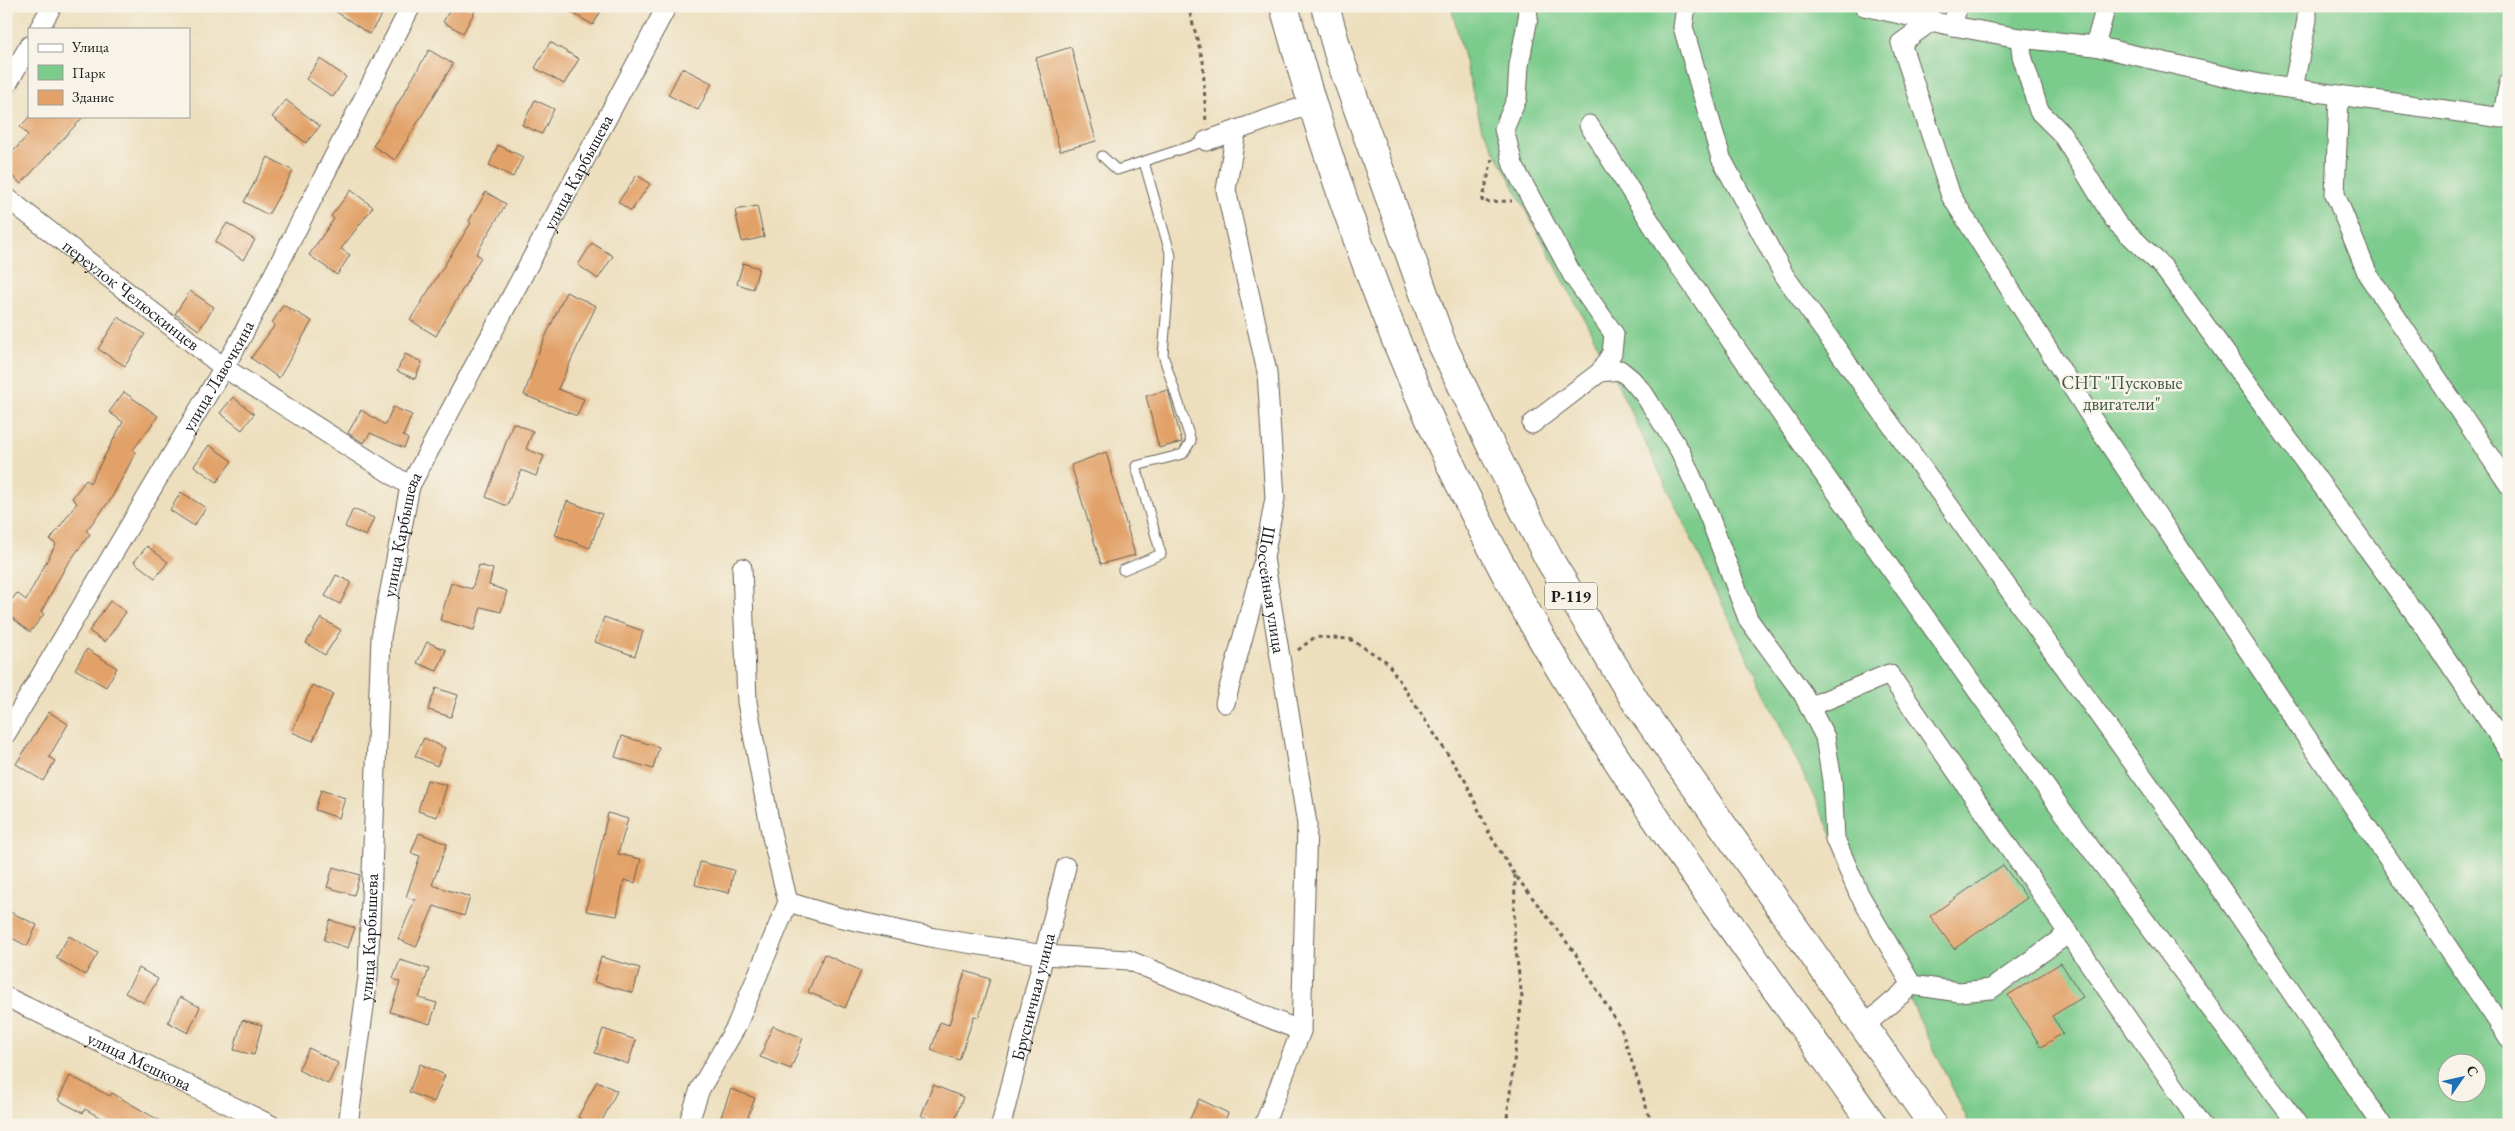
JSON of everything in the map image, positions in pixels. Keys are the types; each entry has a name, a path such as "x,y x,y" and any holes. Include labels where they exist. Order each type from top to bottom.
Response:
{"highway":[{"name":"Р-119","path":"1284,6 1311,104 1368,268 1414,387 1478,523 1539,632 1623,769 1873,1125"},
{"name":"Р-119","path":"1325,6 1339,56 1442,344 1490,446 1549,559 1636,702 1933,1125"}],"street":[{"path":"40,28 52,6"},
{"name":"улица Лавочкина","path":"6,734 224,367 410,6"},
{"name":"улица Карбышева","path":"348,1125 368,977 380,637 410,486 667,6"},
{"path":"1686,6 1683,27 1721,158 1784,276 2174,820 2382,1125"},
{"path":"1864,6 1953,26 2020,38 2095,46 2259,84 2505,118 2509,83"},
{"path":"1953,26 1957,6"},
{"path":"2095,46 2106,6"},
{"path":"2293,88 2307,20 2307,6"},
{"path":"1530,10 1519,65 1517,98 1504,128 1513,165 1573,276 1614,334 1612,353 1600,372 1532,424"},
{"path":"1933,20 1901,43 1951,196 2092,418 2509,1038"},
{"path":"2020,38 2022,56 2039,111 2062,134 2115,221 2163,268 2424,626 2509,751"},
{"path":"6,86 28,48"},
{"path":"2339,95 2335,194 2368,275 2509,485"},
{"path":"1206,141 1311,104"},
{"path":"1589,125 1665,245 1814,460 2064,813 2298,1125"},
{"name":"Шоссейная улица","path":"1236,132 1226,190 1267,372 1275,498 1264,558 1307,824 1301,1031 1264,1125"},
{"name":"переулок Челюскинцев","path":"6,197 224,367 410,486"},
{"path":"1600,372 1620,370 1631,379 1644,394 1680,451 1709,516 1748,619 1803,694 1825,737 1832,781 1835,839 1859,894 1912,985"},
{"path":"1225,703 1264,558"},
{"path":"688,1125 700,1089 736,1027 788,902 772,837 748,702 742,568"},
{"path":"1809,707 1889,674 2201,1125"},
{"name":"Брусничная улица","path":"1001,1125 1066,867"},
{"path":"788,902 838,917 935,938 1044,955 1128,960 1301,1031"},
{"path":"1863,1027 1912,985 1959,992 1991,989 2069,933"},
{"name":"улица Мешкова","path":"6,996 271,1125"}],"lane":[{"path":"1102,156 1117,170 1206,141"},
{"path":"1123,570 1161,554 1136,466 1183,454 1191,441 1162,355 1171,256 1144,162"}],"path":[{"path":"1188,6 1204,61 1206,141"},
{"path":"1482,202 1493,155 1504,128"},
{"path":"1281,661 1316,637 1350,639 1387,662 1466,782 1490,835 1515,875 1575,953 1622,1031 1652,1125"},
{"path":"1506,1125 1522,998 1514,935 1515,875"}],"green space":[{"name":"СНТ \"Пусковые двигатели\"","path":"1451,6 2509,6 2509,1125 1970,1125 1610,368 1481,125"}],"building":[{"path":"328,6 388,6 369,34"},
{"path":"452,6 466,6 475,11 463,33 443,22"},
{"path":"560,6 604,6 593,25"},
{"path":"550,42 579,59 564,84 535,68"},
{"path":"1071,47 1096,141 1060,151 1036,58"},
{"path":"429,50 453,64 395,160 373,146"},
{"path":"320,59 346,77 333,97 306,79"},
{"path":"682,68 712,83 698,110 668,95"},
{"path":"286,100 320,126 306,143 272,117"},
{"path":"535,100 554,109 542,134 522,125"},
{"path":"28,118 82,118 21,184 6,170 6,159 28,135 20,127"},
{"path":"498,145 523,157 513,177 489,165"},
{"path":"268,157 293,171 268,215 244,202"},
{"path":"637,175 650,184 631,211 618,202"},
{"path":"351,190 373,207 341,249 350,255 337,275 309,255 334,219 331,216"},
{"path":"486,192 506,204 476,254 481,257 436,336 410,320 471,223 469,221"},
{"path":"757,206 764,237 742,242 735,210"},
{"path":"227,223 255,240 243,260 215,242"},
{"path":"592,243 613,256 598,279 578,265"},
{"path":"743,263 759,268 753,289 737,284"},
{"path":"190,291 214,307 199,330 175,314"},
{"path":"566,292 596,306 558,389 584,399 577,416 524,395 539,351"},
{"path":"283,305 312,321 279,378 251,358 275,325 272,323"},
{"path":"118,317 145,334 125,366 98,349"},
{"path":"405,354 422,362 415,379 397,371"},
{"path":"1168,390 1182,442 1159,448 1146,396"},
{"path":"124,392 158,416 133,450 136,452 111,499 86,531 90,534 66,566 41,612 44,614 30,632 6,613 6,607 17,593 26,600 56,544 50,540 77,503 72,498 86,480 90,483 123,422 109,412"},
{"path":"233,397 254,414 242,430 220,413"},
{"path":"393,407 412,415 403,436 408,439 404,448 370,433 364,443 348,433 361,410 385,425"},
{"path":"513,423 533,431 526,449 544,456 536,476 521,470 507,506 486,497"},
{"path":"209,445 232,461 217,482 194,466"},
{"path":"1106,452 1135,555 1101,564 1071,465"},
{"path":"181,492 206,508 194,526 170,510"},
{"path":"567,501 602,514 590,548 555,535"},
{"path":"353,509 374,518 366,536 345,527"},
{"path":"147,546 168,562 155,578 134,562"},
{"path":"479,565 493,569 489,585 507,591 501,612 481,607 474,630 440,620 451,583 472,589"},
{"path":"336,575 351,582 340,604 325,596"},
{"path":"110,601 126,612 105,642 89,631"},
{"path":"604,617 643,631 635,656 595,642"},
{"path":"321,618 341,630 325,655 306,643"},
{"path":"427,642 446,650 437,671 417,663"},
{"path":"87,649 117,668 106,687 75,669"},
{"path":"312,685 333,694 313,741 292,732"},
{"path":"436,688 458,695 451,717 428,710"},
{"path":"49,712 68,724 49,757 55,761 43,781 16,764"},
{"path":"622,736 659,747 653,769 615,757"},
{"path":"424,738 445,748 437,766 415,756"},
{"path":"427,780 447,785 437,817 418,811"},
{"path":"321,790 345,798 339,818 315,810"},
{"path":"608,813 628,819 618,854 641,859 635,883 624,880 617,916 586,911"},
{"path":"419,833 447,844 432,885 470,897 464,916 434,906 416,947 398,939 415,900 406,897 420,856 411,853"},
{"path":"700,862 734,870 729,893 695,885"},
{"path":"2003,865 2027,898 1954,949 1930,916"},
{"path":"333,867 360,875 354,895 327,887"},
{"path":"6,910 37,925 27,946 6,935"},
{"path":"330,920 355,928 348,948 324,940"},
{"path":"69,936 98,953 85,975 56,958"},
{"path":"824,954 861,971 845,1008 808,992"},
{"path":"601,957 640,968 633,993 594,982"},
{"path":"400,960 429,969 419,998 437,1003 430,1024 390,1012 400,982 393,979"},
{"path":"2061,963 2083,997 2052,1016 2063,1033 2041,1047 2008,995"},
{"path":"139,968 158,979 144,1003 125,993"},
{"path":"965,971 990,979 979,1017 974,1016 959,1060 931,1050 940,1022 949,1025"},
{"path":"180,997 200,1007 188,1033 168,1022"},
{"path":"242,1020 262,1025 254,1055 234,1050"},
{"path":"773,1026 803,1038 791,1069 760,1057"},
{"path":"603,1029 636,1040 628,1064 595,1053"},
{"path":"309,1048 338,1063 328,1084 298,1070"},
{"path":"420,1064 445,1075 434,1102 409,1092"},
{"path":"70,1076 110,1096 112,1093 167,1125 113,1125 85,1109 83,1113 58,1100"},
{"path":"597,1081 617,1091 600,1125 593,1125 578,1117"},
{"path":"933,1085 963,1097 953,1125 944,1125 921,1116"},
{"path":"731,1089 755,1098 745,1125 718,1125"},
{"path":"1199,1099 1228,1113 1223,1125 1187,1125"}]}
